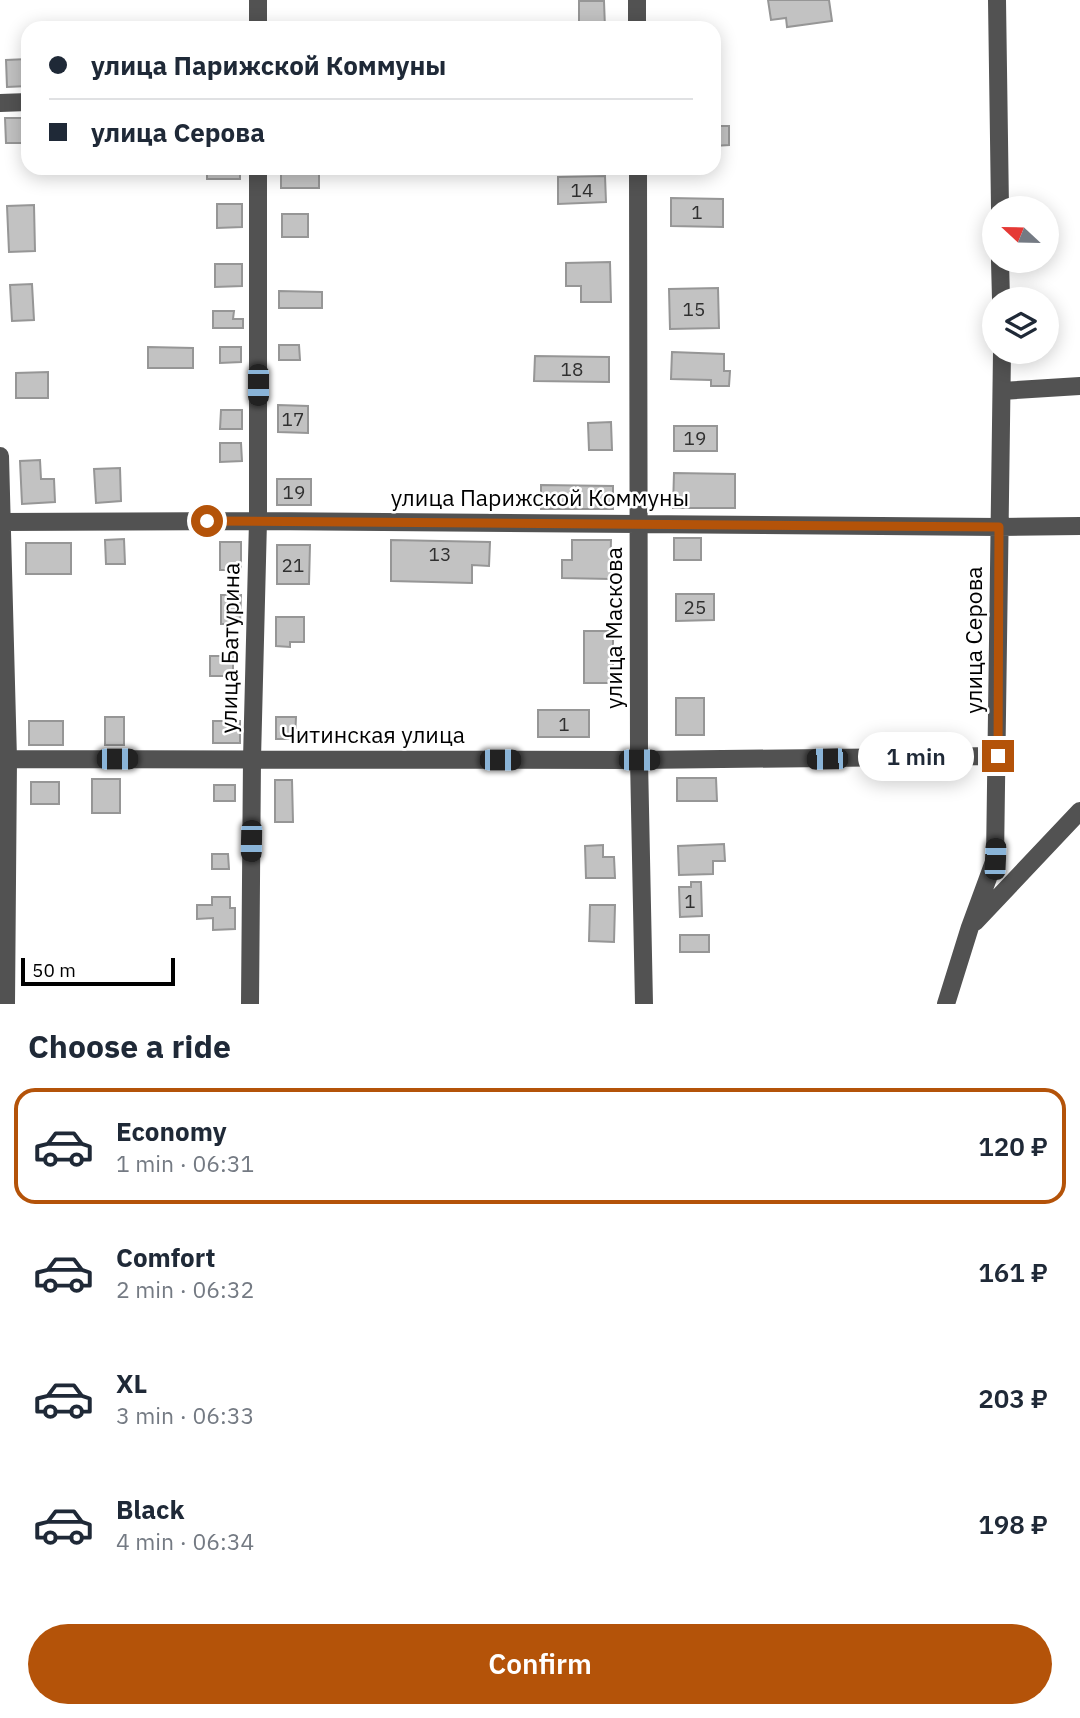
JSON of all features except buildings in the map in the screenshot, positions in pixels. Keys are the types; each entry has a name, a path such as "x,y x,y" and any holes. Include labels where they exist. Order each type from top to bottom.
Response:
{"street":[{"path":"258,0 258,21"},
{"path":"637,0 638,21"},
{"path":"997,0 1000,196"},
{"path":"0,103 21,102"},
{"name":"улица Батурина","path":"250,1004 258,520 258,175"},
{"name":"улица Маскова","path":"638,175 639,760 644,1004"},
{"name":"улица Серова","path":"946,1004 995,859 1002,364"},
{"path":"1002,391 1080,386"},
{"path":"0,456 6,1004"},
{"name":"улица Парижской Коммуны","path":"1,522 258,520 1080,526"},
{"name":"Читинская улица","path":"4,759 639,760 998,756"},
{"path":"970,927 1080,811"}],"route":[{"path":"207,521 999,527 998,756"}]}
